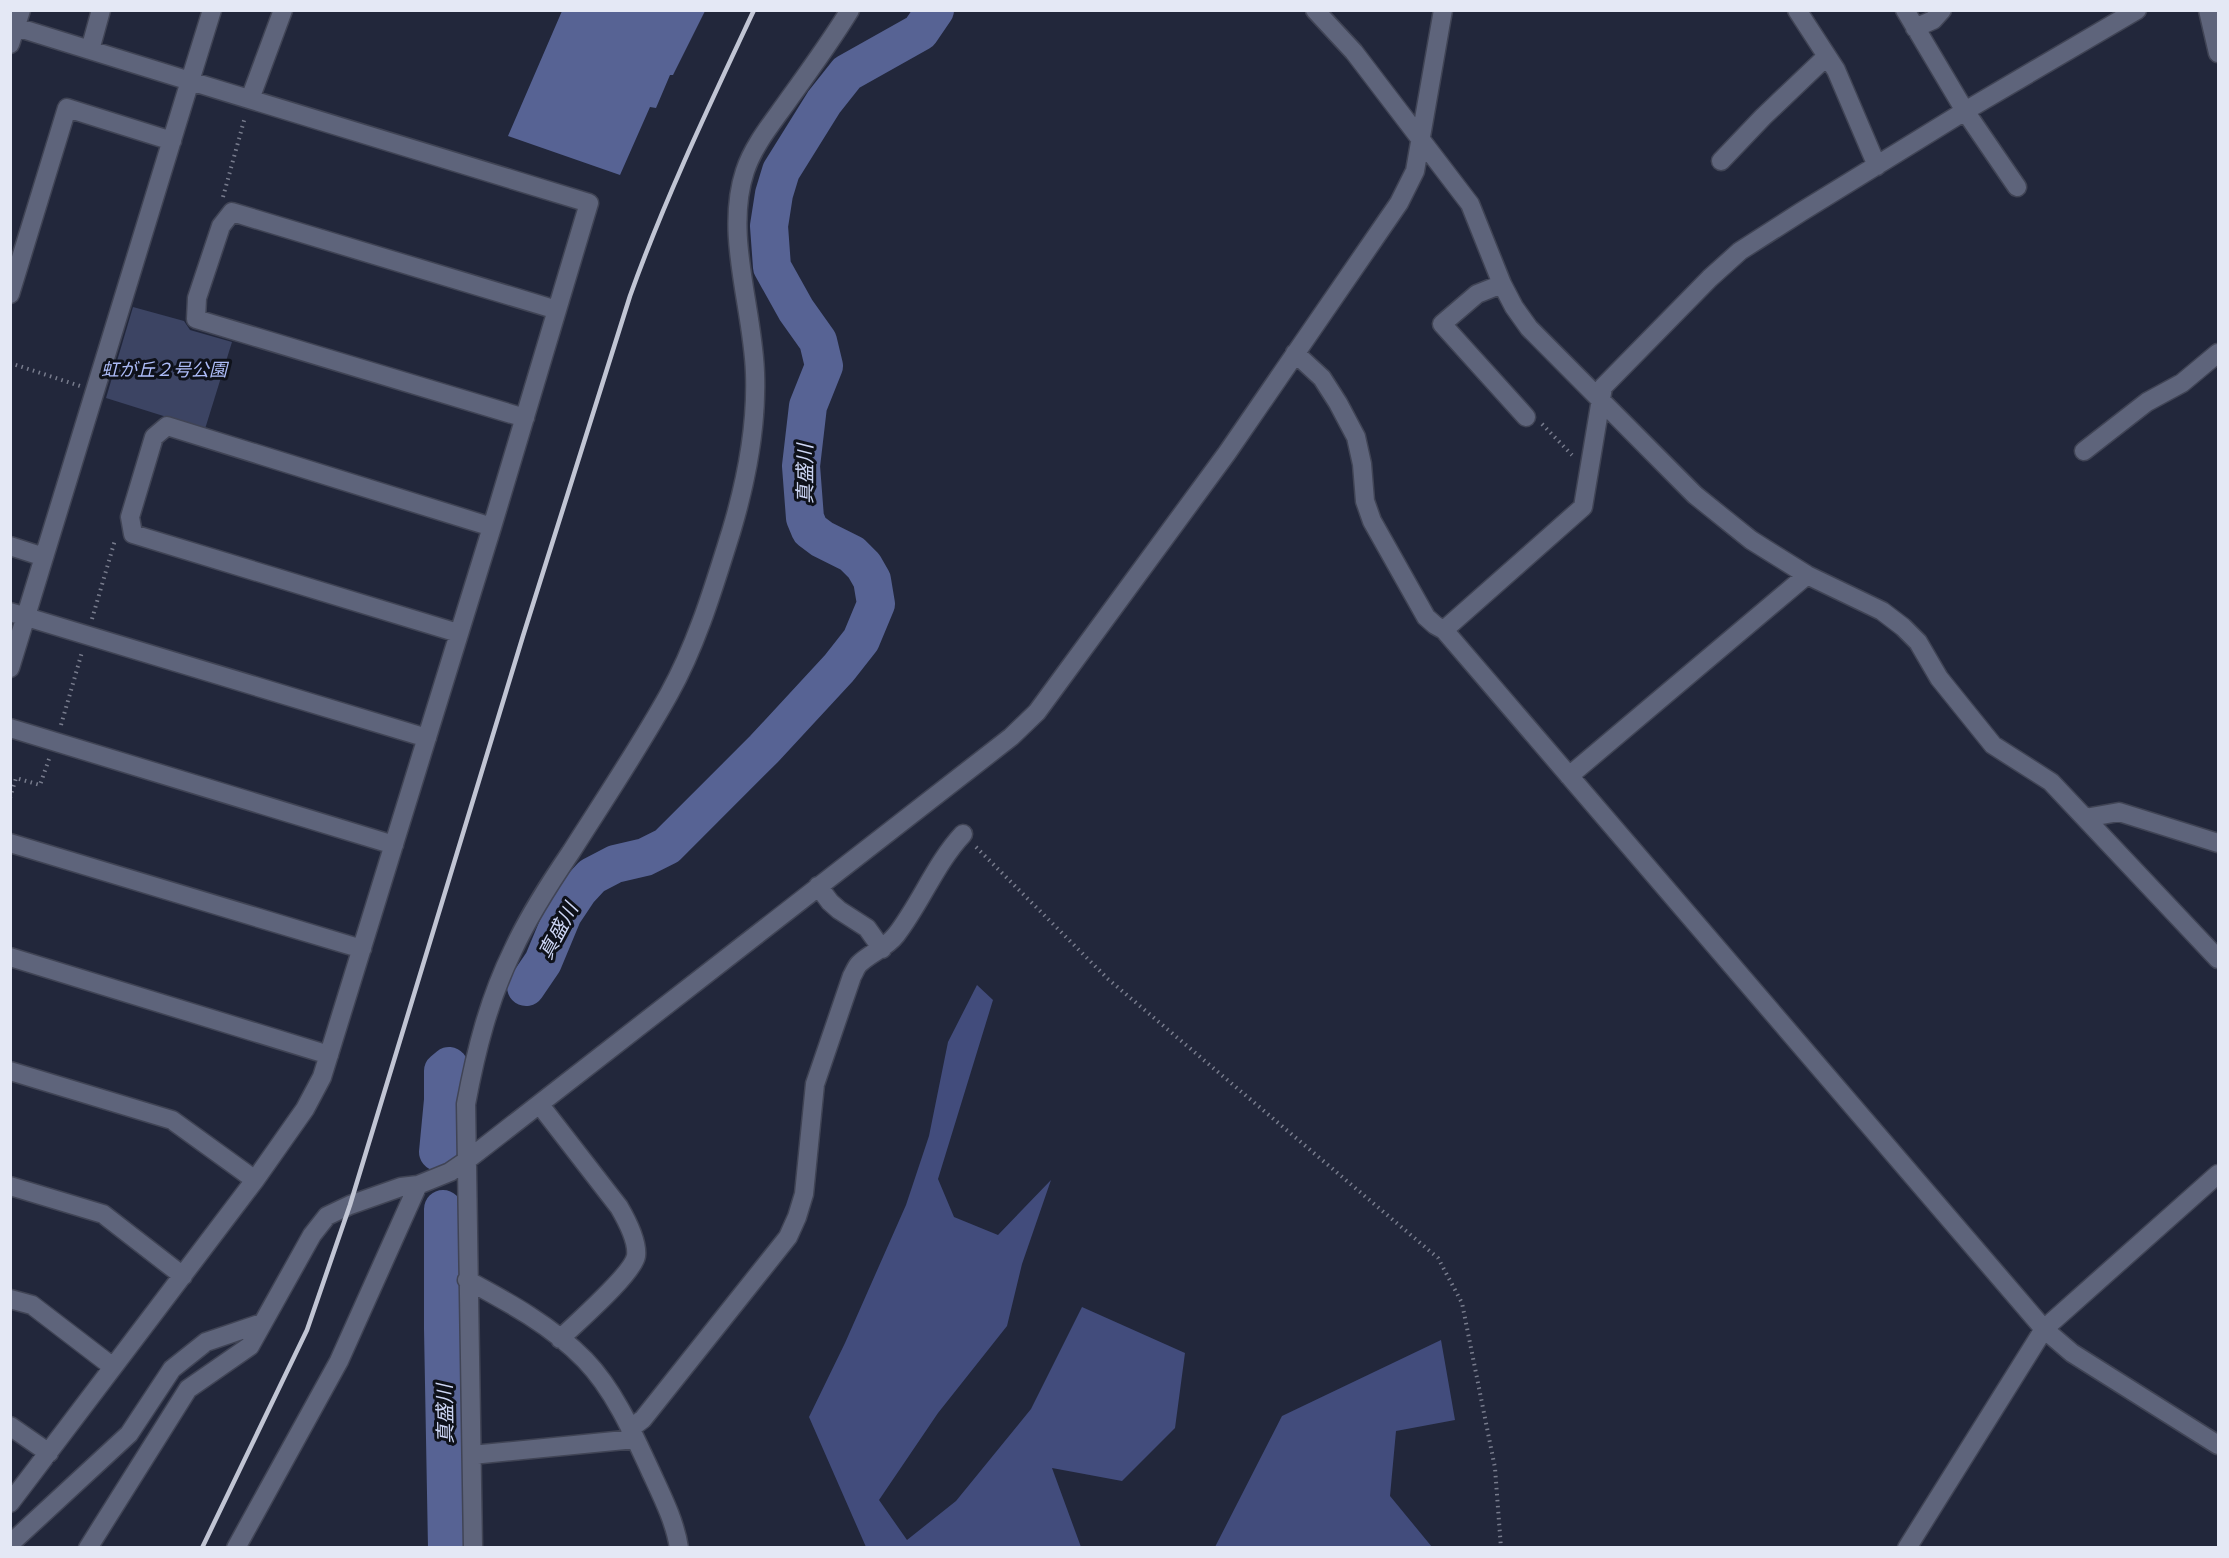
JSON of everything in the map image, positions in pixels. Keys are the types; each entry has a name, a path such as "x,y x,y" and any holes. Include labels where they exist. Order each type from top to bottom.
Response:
{"street":[{"path":"90,50 101,10"},
{"path":"10,668 18,614 44,557 212,10"},
{"path":"250,99 283,10"},
{"path":"473,1548 466,1104 480,1033 509,959 552,881 642,741 671,691 692,645 731,531 752,449 755,370 739,232 741,185 754,151 767,130 850,10"},
{"path":"1315,10 1354,52 1470,204 1502,284 1514,307 1529,328 1601,402 1724,521 1807,575 1882,611 1904,627 1918,642 1939,678 1993,745 2051,782 2218,959"},
{"path":"87,1548 188,1389 250,1346 312,1235 327,1216 400,1187 418,1185 450,1172 466,1161 1011,737 1037,712 1227,453 1399,203 1415,171 1443,10"},
{"path":"1797,10 1836,70 1877,166"},
{"path":"1905,10 1965,111 2017,187"},
{"path":"1915,28 1933,20 1942,10"},
{"path":"1444,630 1583,507 1603,387 1710,278 1740,251 1965,111 2137,10"},
{"path":"2208,10 2218,53"},
{"path":"10,1503 255,1180 314,1095 362,950 589,203 16,27"},
{"path":"1721,161 1827,56"},
{"path":"10,294 68,108 172,141"},
{"path":"525,418 196,319 197,298 221,226 232,212 557,310"},
{"path":"1502,284 1477,294 1442,324 1526,417"},
{"path":"1295,353 1322,378 1338,403 1360,448 1365,501 1372,521 1426,617 1435,626 1444,630 2044,1329 2072,1353 2218,1445"},
{"path":"2084,451 2147,402 2182,383 2218,353"},
{"path":"458,633 133,534 130,517 154,437 167,426 492,527"},
{"path":"10,546 44,557"},
{"path":"1569,776 1807,575"},
{"path":"18,614 427,738"},
{"path":"10,728 394,845"},
{"path":"2085,818 2119,812 2218,843"},
{"path":"472,1455 632,1434 788,1237 804,1194 811,1104 815,1084 852,976 860,964 894,938 908,919 949,848 963,834"},
{"path":"10,843 362,950"},
{"path":"818,886 830,902 867,928 882,949"},
{"path":"10,957 329,1055"},
{"path":"10,1071 172,1120 255,1180"},
{"path":"540,1105 619,1207 626,1219 636,1248 636,1257 625,1274 560,1339"},
{"path":"1907,1548 2044,1329 2218,1174"},
{"path":"236,1548 339,1361 418,1185"},
{"path":"10,1186 103,1214 183,1276"},
{"path":"467,1280 530,1317 584,1358 595,1372 632,1434 661,1496 678,1548"},
{"path":"10,1299 32,1305 113,1367"},
{"path":"10,1544 129,1434 172,1369 206,1342 262,1323"},
{"path":"10,1426 48,1453"}],"path":[{"path":"218,205 223,197 250,99"},
{"path":"10,363 95,390"},
{"path":"1526,417 1535,416 1577,460"},
{"path":"58,734 115,539"},
{"path":"10,798 16,778 40,785 52,750"},
{"path":"963,834 1108,979 1438,1258 1462,1303 1495,1468 1501,1548"}],"green space":[{"name":"虹が丘２号公園","path":"133,307 184,321 190,330 232,342 205,429 106,398"}],"shaded area":[{"path":"562,11 705,11 673,75 670,75 656,108 650,107 620,175 508,136"},
{"path":"977,985 993,1000 938,1179 954,1217 998,1235 1051,1180 1022,1264 1007,1326 938,1413 879,1500 907,1540 956,1501 1031,1409 1082,1307 1185,1353 1175,1428 1122,1481 1052,1468 1081,1547 866,1547 809,1417 845,1343 906,1205 929,1136 948,1042"},
{"path":"1441,1340 1455,1420 1396,1431 1390,1496 1432,1547 1215,1547 1282,1416"}],"waterway":[{"name":"真盛川","path":"526,987 543,962 563,914 579,890 592,876 615,864 645,857 667,846 764,749 839,668 861,640 876,604 872,580 864,566 852,554 822,539 810,530 805,518 801,466 808,406 824,366 818,341 796,310 772,267 769,226 774,194 781,171 824,102 847,73 920,32 935,10"},
{"name":"真盛川","path":"438,1152 443,1071 449,1066"},
{"name":"真盛川","path":"443,1209 447,1548"}],"railway":[{"path":"202,1548 307,1330 350,1205 523,636 630,296 673,187 754,10"}]}
